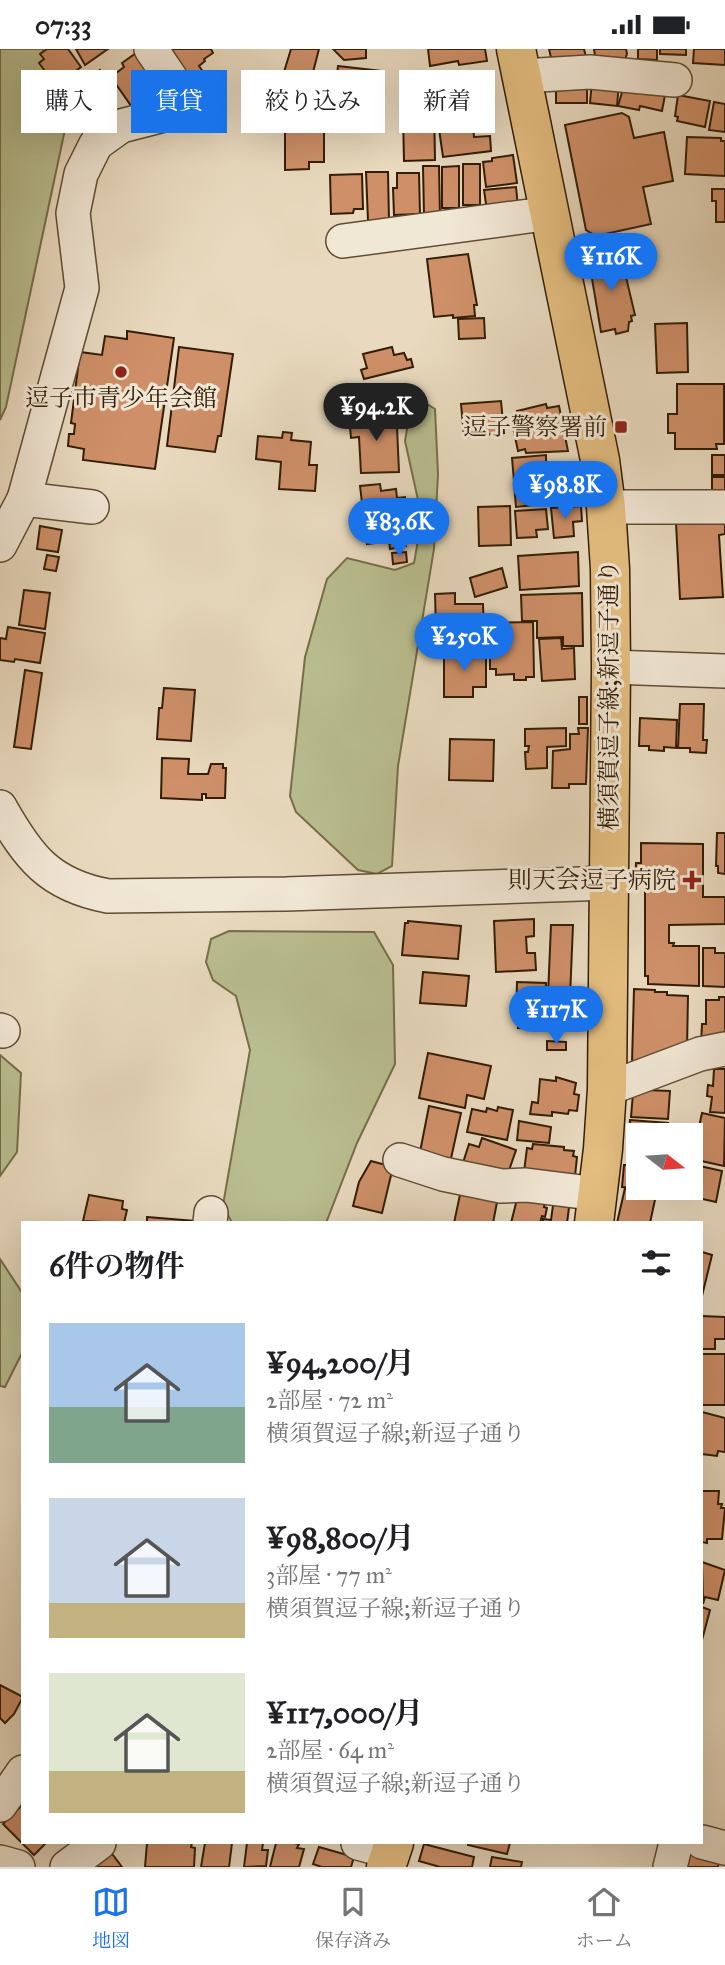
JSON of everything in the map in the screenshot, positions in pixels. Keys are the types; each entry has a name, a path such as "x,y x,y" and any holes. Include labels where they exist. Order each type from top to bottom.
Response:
{"main road":[{"name":"横須賀逗子線;新逗子通り","path":"519,62 600,460 606,507 611,667 607,1089 596,1209"}],"street":[{"path":"0,545 24,499 82,288 73,213 81,174 96,144 121,126 191,108 151,49"},
{"path":"519,62 675,80"},
{"path":"343,241 551,213"},
{"path":"24,499 92,507"},
{"path":"606,507 725,507"},
{"path":"611,667 725,671"},
{"path":"0,807 37,863 61,881 86,892 108,896 286,894 608,883"},
{"path":"607,1089 725,1049"},
{"path":"400,1160 443,1174 501,1186 526,1185 596,1209"},
{"path":"0,1805 21,1775"},
{"path":"703,1842 725,1848"},
{"path":"67,1867 98,1844"},
{"path":"670,1867 676,1844"},
{"path":"0,1862 18,1867"}],"green space":[{"path":"0,49 42,49 60,70 21,70 21,133 64,133 6,407 0,420"},
{"path":"424,402 435,409 438,474 434,549 398,766 392,866 377,874 358,870 296,812 290,796 305,657 327,579 347,558 395,570 414,563 422,518 405,441 410,411"},
{"path":"229,931 374,932 393,965 395,1064 357,1143 327,1221 231,1221 223,1205 250,1050 236,996 213,980 206,962 211,939"},
{"path":"0,1055 21,1073 17,1152 0,1176"},
{"path":"0,1259 21,1291 21,1355 5,1387 0,1386"}],"building":[{"path":"47,49 68,49 81,67 77,70 44,70 39,63 44,59 40,54"},
{"path":"76,49 108,49 85,65"},
{"path":"163,49 211,49 213,53 199,66 202,70 180,70"},
{"path":"291,49 319,49 314,70 285,70"},
{"path":"333,49 366,49 366,58 344,60"},
{"path":"428,49 485,49 487,61 459,65 458,61 430,66"},
{"path":"549,49 584,49 588,65 553,66"},
{"path":"594,49 626,49 627,54 622,67 596,62"},
{"path":"638,49 657,49 657,60 638,59"},
{"path":"660,49 686,49 686,55 660,54"},
{"path":"694,49 725,49 725,65 693,63"},
{"path":"136,53 150,70 131,70 131,106 117,86 117,72 124,67 122,63"},
{"path":"338,66 372,70 338,70"},
{"path":"592,80 619,83 617,106 590,103"},
{"path":"587,81 587,103 556,103 556,82"},
{"path":"623,89 665,95 662,111 640,106 639,110 618,106"},
{"path":"678,95 710,101 705,127 677,121 678,117 675,116"},
{"path":"714,102 725,104 725,132 709,130"},
{"path":"622,113 629,117 634,138 664,132 673,181 643,187 651,224 596,236 586,230 565,125"},
{"path":"285,133 324,133 324,162 309,162 309,169 285,170"},
{"path":"403,133 435,133 435,160 404,161"},
{"path":"440,133 490,136 491,151 443,157"},
{"path":"687,137 721,138 721,141 725,141 725,176 685,174"},
{"path":"513,155 517,183 486,187 483,162"},
{"path":"463,164 480,164 480,205 463,205"},
{"path":"423,166 439,166 440,217 424,216"},
{"path":"459,166 459,208 442,208 442,167"},
{"path":"366,172 388,172 389,220 368,221"},
{"path":"397,173 419,173 420,214 394,215 393,188 397,188"},
{"path":"362,174 363,209 354,209 353,213 331,214 330,175"},
{"path":"516,187 518,207 487,211 484,190"},
{"path":"712,189 725,189 725,222 716,222 716,201 712,201"},
{"path":"608,251 609,259 621,256 635,315 631,316 628,331 616,334 615,329 601,332 588,255"},
{"path":"468,254 477,305 474,305 475,316 434,317 427,259"},
{"path":"484,318 485,338 459,339 458,319"},
{"path":"687,323 688,372 657,373 655,324"},
{"path":"127,331 174,338 155,469 83,460 84,449 68,446 69,434 74,434 75,424 71,423 80,352 102,355 105,336 127,339"},
{"path":"179,347 233,354 221,436 218,436 215,452 167,446"},
{"path":"392,347 394,355 404,353 407,360 411,359 413,367 364,379 361,370 367,368 363,354"},
{"path":"677,384 724,384 724,444 716,444 717,449 675,449 675,433 668,433 668,414 677,414"},
{"path":"380,385 383,400 366,403 363,388"},
{"path":"501,401 504,433 464,437 461,404"},
{"path":"546,404 547,408 559,406 568,451 518,451 511,418 518,417 517,411"},
{"path":"387,414 388,427 397,427 399,472 361,473 359,437 351,438 349,416"},
{"path":"283,432 292,433 291,440 311,442 309,465 317,465 315,491 279,489 281,462 256,459 258,436 282,438"},
{"path":"546,455 546,465 562,464 563,477 514,481 512,458"},
{"path":"712,455 725,455 725,475 712,475"},
{"path":"712,477 725,477 725,497 712,497"},
{"path":"561,479 562,492 544,493 544,504 516,507 514,483"},
{"path":"380,484 381,491 396,489 397,498 405,497 407,511 410,510 413,534 405,535 406,546 390,549 389,541 367,544 360,486"},
{"path":"510,506 511,545 479,546 478,507"},
{"path":"581,506 582,521 573,522 574,536 554,538 551,508"},
{"path":"546,509 548,529 536,530 537,537 517,538 515,511"},
{"path":"725,521 725,534 719,535 723,597 680,599 676,523"},
{"path":"40,526 62,530 58,552 37,549"},
{"path":"406,552 407,562 393,564 392,553"},
{"path":"578,552 579,586 520,590 518,556"},
{"path":"47,555 59,557 56,571 44,569"},
{"path":"502,568 507,587 475,597 470,578"},
{"path":"24,590 50,593 45,629 19,625"},
{"path":"455,593 455,604 483,604 484,636 441,638 441,630 436,630 435,594"},
{"path":"582,593 583,646 563,646 563,637 537,638 537,621 522,621 521,595"},
{"path":"533,622 534,677 514,680 514,674 496,675 496,669 490,669 490,650 495,650 496,628 490,628 490,623"},
{"path":"8,627 45,633 40,663 15,659 14,662 0,660 0,638 6,639"},
{"path":"561,638 562,649 574,648 575,679 542,681 539,639"},
{"path":"444,651 486,651 486,687 473,687 473,697 444,697"},
{"path":"25,670 42,673 31,749 14,747"},
{"path":"164,688 195,690 191,741 157,739 159,708 162,708"},
{"path":"579,697 587,697 587,724 579,724"},
{"path":"680,704 704,704 703,740 707,740 706,753 690,752 690,748 678,748"},
{"path":"640,718 677,720 676,748 664,747 664,751 639,746"},
{"path":"566,728 566,746 547,747 547,768 526,769 525,752 528,752 529,746 525,746 525,729"},
{"path":"578,728 588,728 586,784 552,788 553,751 570,749 570,734 579,734"},
{"path":"450,739 494,740 493,781 449,780"},
{"path":"162,758 189,759 188,774 208,774 211,764 223,764 223,768 226,768 225,798 206,798 206,794 202,794 202,800 161,798"},
{"path":"717,833 725,833 725,874 718,873 716,866"},
{"path":"641,843 703,844 703,897 725,897 725,924 669,925 669,943 674,943 673,946 699,946 699,986 648,984 648,976 645,976 645,886 635,886 636,863 641,863"},
{"path":"534,919 534,936 526,937 527,953 535,953 536,970 496,972 494,921"},
{"path":"408,921 461,926 458,959 402,955 405,923"},
{"path":"551,925 573,925 570,997 548,996"},
{"path":"703,948 715,948 715,953 725,953 725,987 703,986"},
{"path":"423,972 469,976 466,1006 420,1003"},
{"path":"517,982 546,983 545,1023 542,1023 542,1029 518,1028"},
{"path":"634,989 688,996 687,1050 632,1063"},
{"path":"719,997 725,997 725,1036 701,1045 702,1024 706,1024 706,1000 719,1000"},
{"path":"548,999 560,1000 560,1008 570,1008 569,1030 547,1029"},
{"path":"547,1041 566,1042 566,1050 547,1050"},
{"path":"428,1053 491,1066 484,1099 467,1095 465,1108 419,1098"},
{"path":"714,1069 725,1069 725,1113 710,1112 712,1097 707,1096 708,1085 713,1086"},
{"path":"556,1077 576,1083 574,1094 579,1095 577,1111 569,1110 568,1114 552,1112 552,1116 530,1114 532,1102 538,1103 540,1079 556,1081"},
{"path":"645,1090 670,1091 668,1119 631,1117 633,1093 644,1093"},
{"path":"429,1106 461,1113 450,1163 419,1157"},
{"path":"498,1107 513,1110 507,1140 467,1132 472,1109 486,1112 487,1108 497,1111"},
{"path":"702,1113 725,1118 724,1166 704,1162 704,1123 700,1123"},
{"path":"630,1120 668,1123 630,1123"},
{"path":"519,1121 551,1127 549,1143 517,1140"},
{"path":"482,1138 516,1150 506,1179 461,1169 469,1144 479,1147"},
{"path":"533,1144 564,1147 564,1150 574,1151 573,1156 577,1157 574,1186 523,1180 527,1148 532,1149"},
{"path":"371,1161 393,1167 382,1213 353,1206 359,1182"},
{"path":"626,1165 626,1187 622,1187"},
{"path":"704,1167 722,1171 716,1202 704,1199"},
{"path":"625,1188 626,1201 655,1201 650,1221 617,1221"},
{"path":"461,1190 498,1197 493,1221 454,1221"},
{"path":"89,1195 123,1201 122,1209 127,1210 124,1221 83,1221"},
{"path":"554,1198 570,1200 567,1221 543,1221 543,1219 551,1220"},
{"path":"517,1199 545,1202 545,1217 542,1216 541,1221 512,1221"},
{"path":"147,1217 195,1221 147,1221"},
{"path":"703,1252 712,1255 703,1292"},
{"path":"703,1316 725,1317 725,1339 715,1339 715,1349 703,1349"},
{"path":"703,1354 725,1354 725,1405 703,1405"},
{"path":"703,1412 725,1418 725,1452 718,1451 717,1456 703,1454"},
{"path":"703,1491 719,1491 718,1504 725,1508 722,1539 707,1539 707,1543 703,1542"},
{"path":"703,1562 725,1570 718,1600 705,1597 703,1604"},
{"path":"703,1607 710,1610 703,1636"},
{"path":"0,1685 21,1696 21,1701 5,1723 0,1718"},
{"path":"21,1806 21,1842 3,1824"},
{"path":"23,1844 45,1844 34,1855"},
{"path":"147,1844 192,1844 191,1847 195,1848 194,1867 145,1867"},
{"path":"205,1844 232,1844 229,1867 201,1867"},
{"path":"247,1844 263,1844 262,1850 268,1850 266,1866 244,1867"},
{"path":"276,1844 299,1844 297,1848 304,1849 299,1867 270,1867"},
{"path":"424,1844 474,1857 472,1867 440,1867 419,1861"},
{"path":"468,1844 510,1844 507,1854"},
{"path":"319,1847 354,1857 351,1867 322,1867 313,1864"},
{"path":"687,1848 719,1856 718,1867 683,1867"},
{"path":"110,1851 122,1867 88,1867"},
{"path":"492,1857 522,1862 521,1867 490,1867"}],"place":[{"name":"逗子市青少年会館","path":"121,372"},
{"name":"逗子警察署前","path":"621,427"},
{"name":"則天会逗子病院","path":"692,880"}]}
